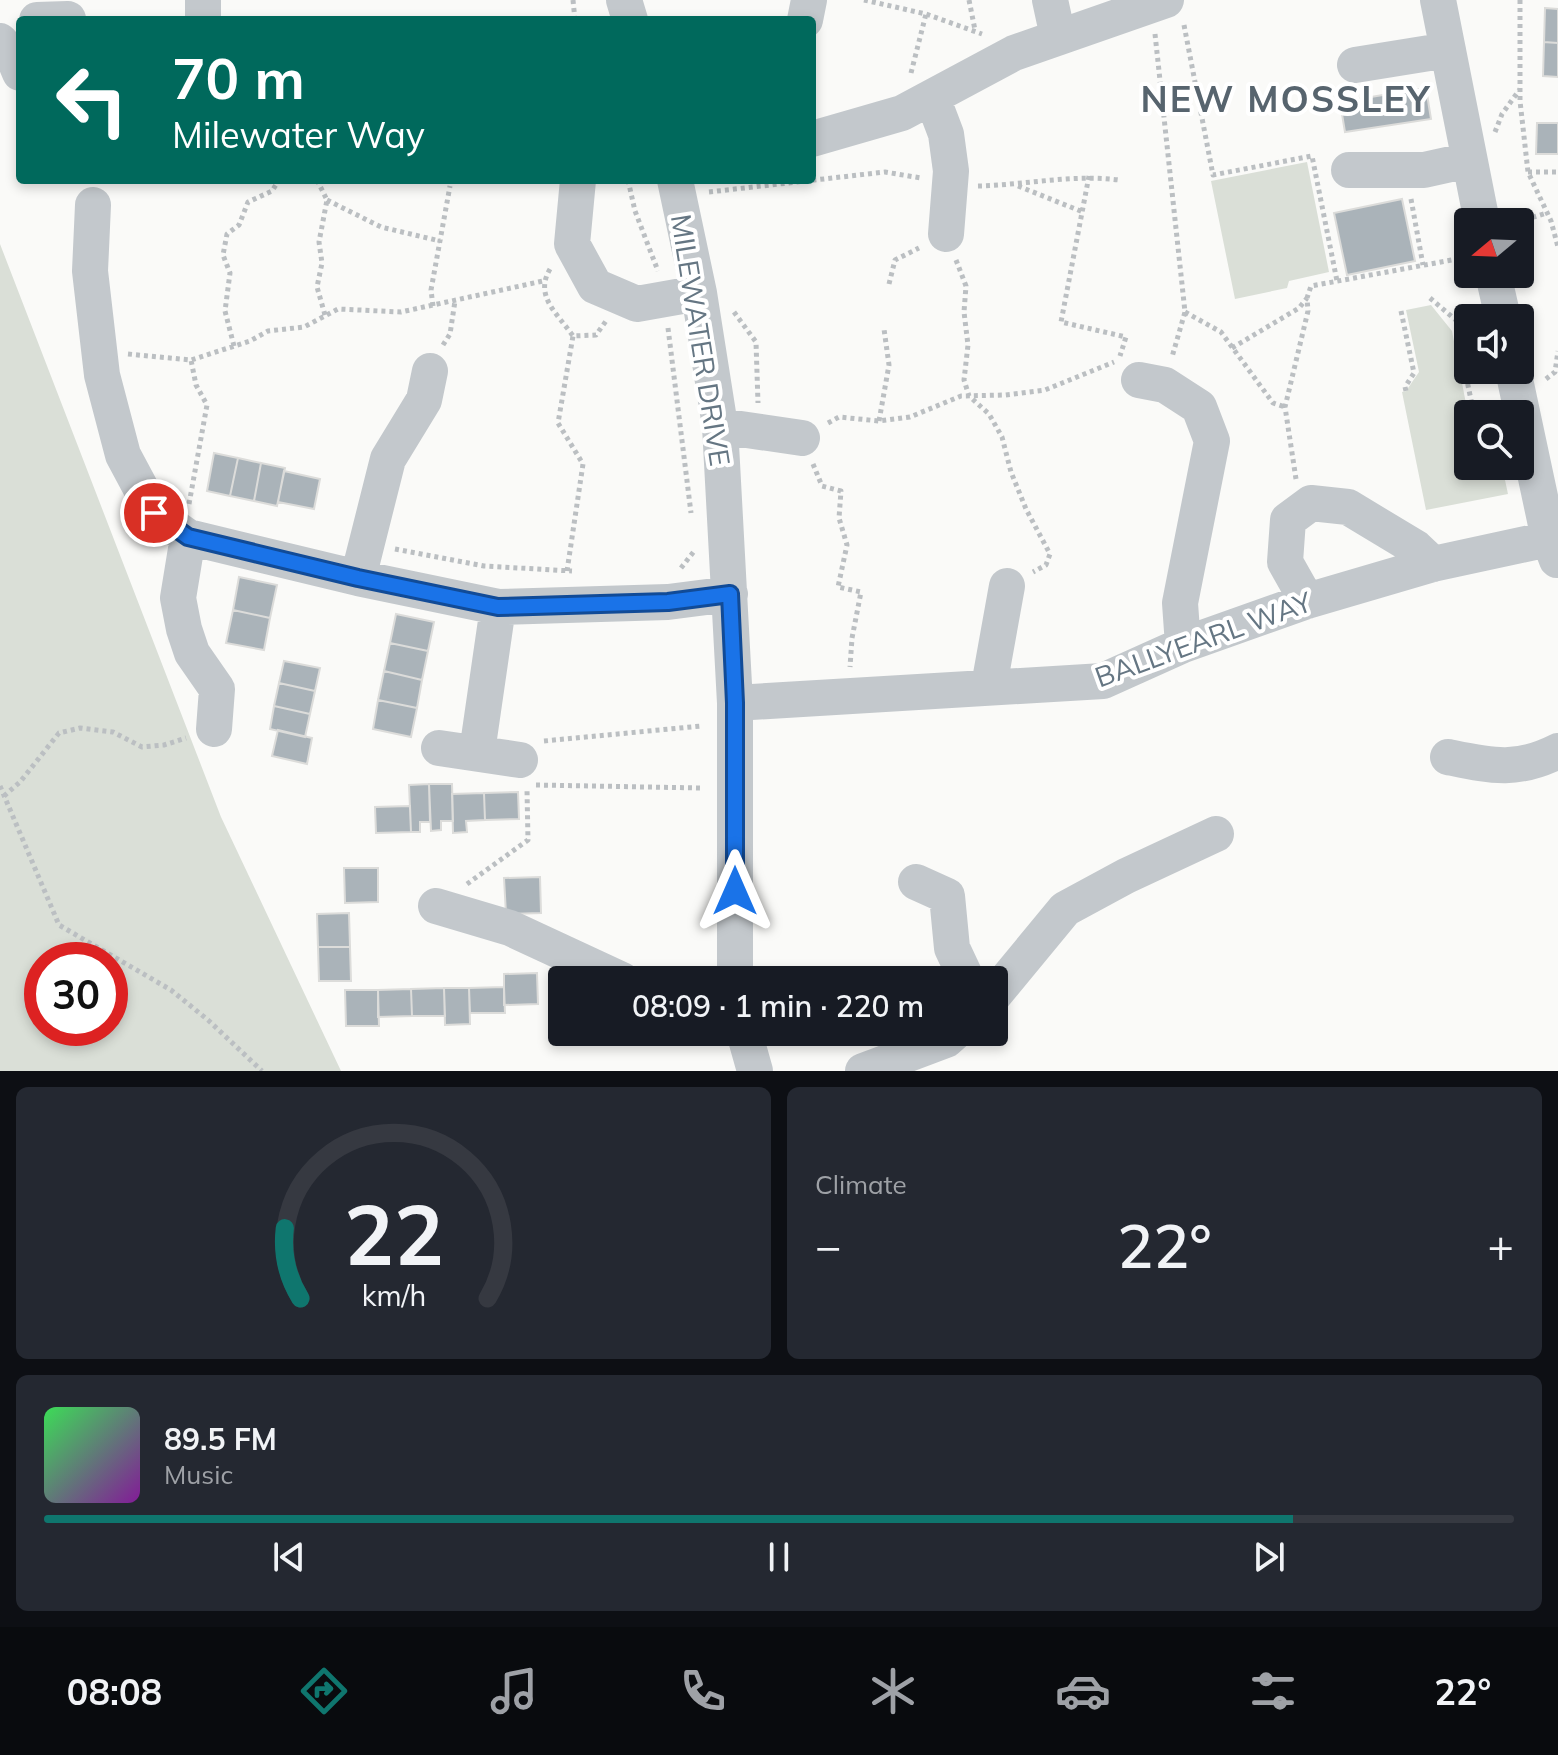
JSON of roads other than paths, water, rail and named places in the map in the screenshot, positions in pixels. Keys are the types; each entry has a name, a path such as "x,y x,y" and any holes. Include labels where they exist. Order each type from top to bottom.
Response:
{"street":[{"path":"1050,0 1058,37"},
{"path":"1438,0 1479,208"},
{"path":"816,138 917,105 1014,53 1167,6"},
{"path":"16,28 0,41 16,63"},
{"path":"1355,65 1448,50"},
{"path":"917,105 946,134 951,171 946,234"},
{"path":"1349,170 1424,170 1469,160"},
{"path":"578,184 572,244 595,286 637,304 699,293"},
{"name":"MILEWATER DRIVE","path":"687,186 699,293 720,426 735,703 735,966"},
{"path":"93,205 90,271 99,351 102,375 123,455 154,513 188,537 358,578 498,607 668,602 730,594"},
{"path":"358,578 388,459 424,400 430,371"},
{"path":"1152,382 1199,407 1212,441 1180,603 1183,645"},
{"path":"1515,384 1543,548"},
{"path":"720,426 802,438"},
{"path":"1307,601 1285,562 1288,520 1311,503 1348,507 1416,548 1433,564"},
{"path":"188,537 178,598 192,653 217,689 214,729"},
{"name":"BALLYEARL WAY","path":"735,703 1103,681 1183,645 1307,601 1433,564 1543,548"},
{"path":"989,686 1007,586"},
{"path":"477,752 498,607"},
{"path":"439,748 520,760"},
{"path":"1448,757 1493,767 1535,763 1558,751"},
{"path":"1008,978 1065,909 1152,863 1216,834"},
{"path":"916,882 947,896 952,948 960,966"},
{"path":"436,906 510,928 592,966"},
{"path":"748,1046 755,1071"},
{"path":"863,1071 930,1046"}],"district":[{"name":"NEW MOSSLEY","path":"1286,98"}]}
